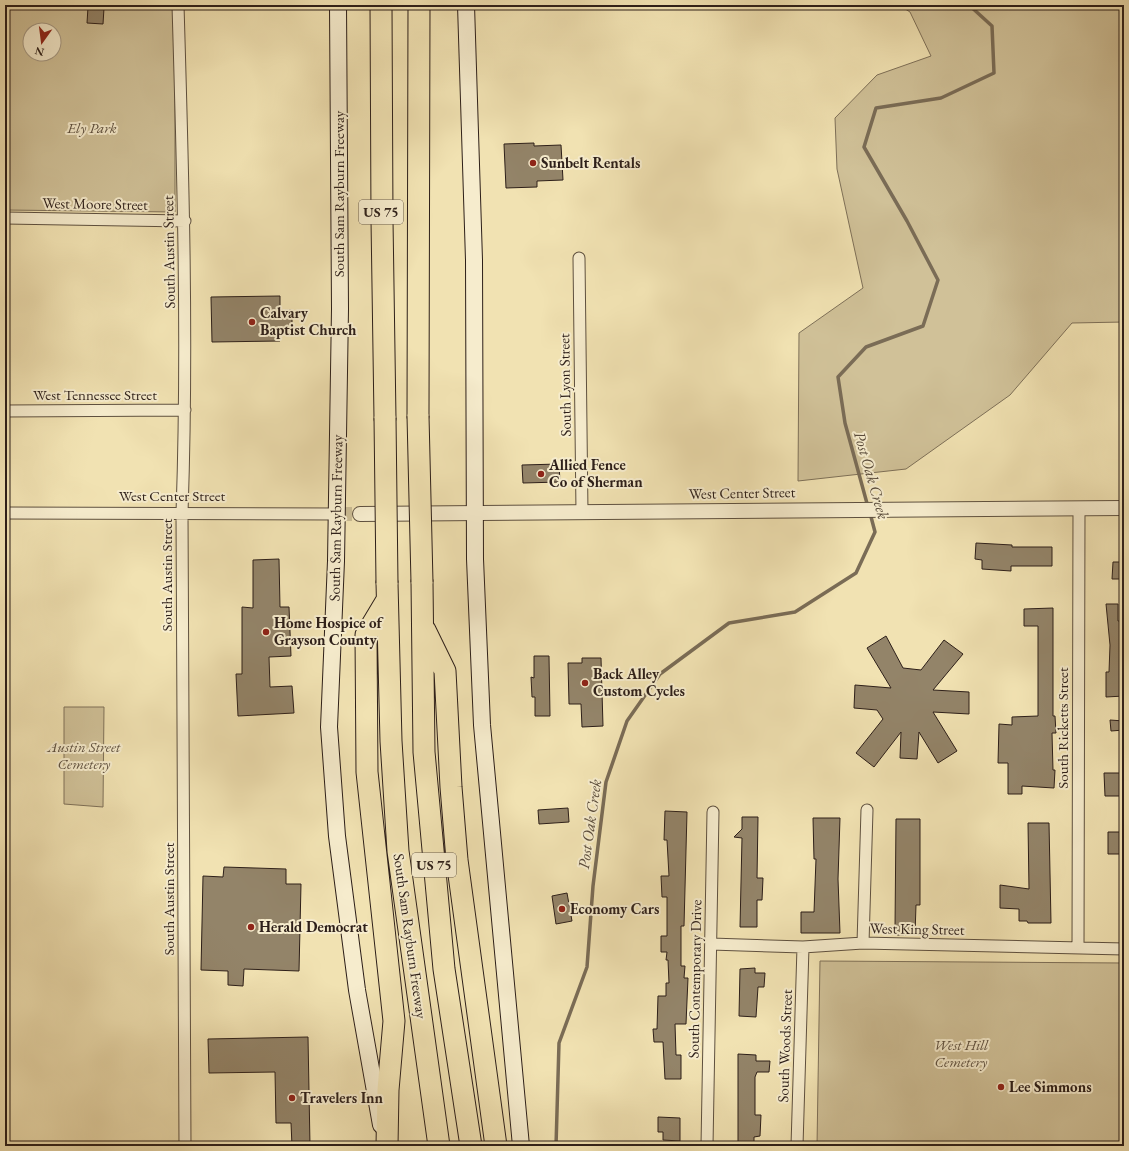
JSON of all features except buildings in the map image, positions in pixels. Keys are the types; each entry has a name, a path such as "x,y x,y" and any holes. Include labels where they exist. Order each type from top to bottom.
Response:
{"highway":[{"name":"South Sam Rayburn Freeway","path":"381,5 382,220 390,741 398,850 439,1146"},
{"name":"South Sam Rayburn Freeway","path":"418,5 418,416 423,625 424,752 444,969 471,1146"},
{"path":"386,1146 388,1090 394,1022 367,772 366,635 387,592"},
{"path":"423,625 445,671 451,787 457,860 496,1146"}],"main road":[{"name":"South Sam Rayburn Freeway","path":"338,5 340,309 338,514 329,727 337,836 357,990 386,1146"},
{"path":"466,5 474,260 475,559 482,725 521,1146"}],"street":[{"name":"South Austin Street","path":"178,5 185,221 186,410 182,513 185,1146"},
{"name":"West Moore Street","path":"5,218 185,221"},
{"name":"South Lyon Street","path":"579,258 582,512"},
{"name":"West Tennessee Street","path":"5,411 186,410"},
{"name":"West Center Street","path":"360,514 1124,508"},
{"name":"South Ricketts Street","path":"1078,947 1079,509"},
{"name":"West Center Street","path":"5,513 338,514"},
{"path":"864,943 867,810"},
{"name":"South Contemporary Drive","path":"707,1146 713,812"},
{"name":"West King Street","path":"710,944 803,947 864,943 1124,949"},
{"name":"South Woods Street","path":"797,1146 803,947"}],"green space":[{"name":"Ely Park","path":"5,5 175,5 175,212 5,210"},
{"path":"899,5 1124,5 1124,322 1072,323 1010,395 906,469 798,481 799,333 863,288 837,169 835,118 877,75 931,56 910,12"},
{"name":"Austin Street Cemetery","path":"64,707 104,707 103,807 64,804"},
{"name":"West Hill Cemetery","path":"820,961 1124,963 1124,1146 817,1146"}],"waterway":[{"name":"Post Oak Creek","path":"868,507 845,423 838,377 866,347 923,326 938,280 907,221 864,147 876,108 941,98 994,73 992,26 969,5"},
{"name":"Post Oak Creek","path":"556,1146 559,1043 587,967 593,886 606,782 627,721 660,674 729,623 795,612 856,573 875,532 870,513"}],"tunnel":[{"path":"338,514 360,514"}],"place":[{"name":"Sunbelt Rentals","path":"533,163"},
{"name":"Calvary Baptist Church","path":"252,322"},
{"name":"Allied Fence Co of Sherman","path":"541,474"},
{"name":"Home Hospice of Grayson County","path":"266,632"},
{"name":"Back Alley Custom Cycles","path":"585,683"},
{"name":"Economy Cars","path":"562,909"},
{"name":"Herald Democrat","path":"251,927"},
{"name":"Lee Simmons","path":"1001,1087"},
{"name":"Travelers Inn","path":"292,1098"}]}
